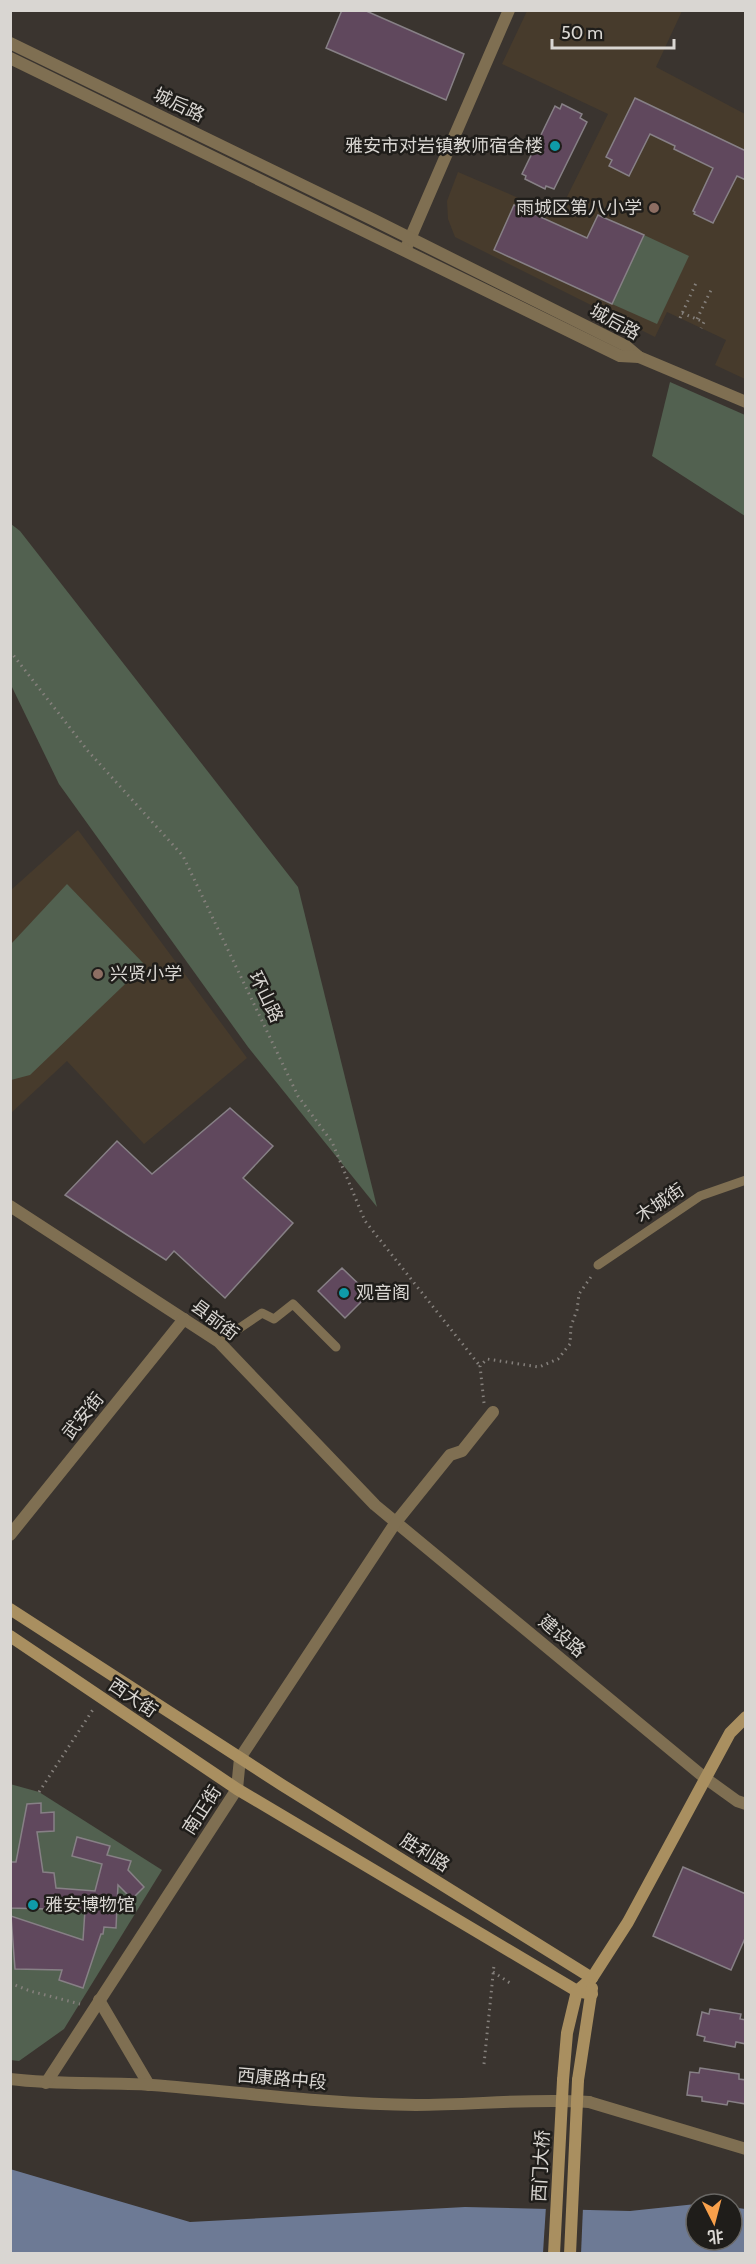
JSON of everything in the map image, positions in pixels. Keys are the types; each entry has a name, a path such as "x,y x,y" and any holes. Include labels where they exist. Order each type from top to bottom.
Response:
{"main road":[{"name":"西大街","path":"10,1609 240,1758"},
{"name":"西大街","path":"10,1635 237,1789"},
{"path":"577,1991 592,1978 628,1922 730,1733 746,1717"},
{"name":"胜利路","path":"240,1758 592,1978"},
{"path":"237,1789 577,1991 592,1994"},
{"name":"西门大桥","path":"570,2253 579,2080 592,1994 592,1978"},
{"name":"西门大桥","path":"554,2253 567,2033 577,1991"}],"street":[{"path":"404,252 509,10"},
{"name":"城后路","path":"10,43 374,219 626,346 639,357"},
{"name":"城后路","path":"10,58 620,356 639,357"},
{"path":"639,357 746,402"},
{"name":"县前街","path":"10,1206 219,1342 375,1505 396,1522"},
{"name":"武安街","path":"10,1535 184,1319"},
{"name":"南正街","path":"46,2083 237,1789 240,1758 396,1522 450,1455 462,1451 489,1409"},
{"name":"建设路","path":"396,1522 705,1778 737,1801 746,1804"},
{"path":"99,2000 149,2085"},
{"name":"西康路中段","path":"10,2079 46,2083 149,2085 334,2102 417,2105 551,2099 589,2102 746,2149"}],"lane":[{"name":"木城街","path":"598,1265 700,1196 746,1180"},
{"path":"219,1342 262,1313 274,1319 293,1304 336,1347"}],"path":[{"path":"680,318 696,283"},
{"path":"697,319 711,290"},
{"path":"682,313 704,322 701,328"},
{"name":"环山路","path":"10,651 88,751 183,856 298,1096 332,1142 365,1221 480,1366"},
{"path":"489,1409 480,1366 487,1359 539,1367 558,1359 570,1344 571,1326 577,1310 579,1294 598,1265"},
{"path":"39,1792 101,1698"},
{"path":"484,2064 494,1965"},
{"path":"493,1972 513,1985"},
{"path":"10,1983 30,1991 80,2004"}],"shaded area":[{"name":"雨城区第八小学","path":"527,11 682,11 656,67 745,114 745,379 715,365 726,340 720,337 667,312 655,337 455,237 448,219 447,201 458,172 558,215 608,114 502,64"},
{"name":"兴贤小学","path":"78,830 247,1058 144,1144 67,1061 11,1113 11,890"}],"green space":[{"path":"644,235 689,256 657,324 612,304"},
{"path":"670,382 745,415 745,516 652,456"},
{"path":"11,524 20,531 298,887 377,1207 248,1047 59,784 11,685"},
{"path":"67,884 145,965 30,1075 11,1080 11,944"},
{"path":"10,1784 39,1792 162,1870 64,2029 19,2061 10,2060"}],"water":[{"path":"10,2169 190,2222 465,2207 630,2211 684,2205 684,2252 744,2252 745,2209 745,2253 11,2253"}],"pier":[{"path":"546,2206 583,2207 581,2254 543,2253"}],"building":[{"path":"342,10 364,10 464,54 446,100 326,48"},
{"path":"635,98 746,151 746,180 737,176 713,223 694,214 693,211 713,168 674,149 675,146 650,134 629,176 609,166 612,160 606,157"},
{"name":"雅安市对岩镇教师宿舍楼","path":"562,104 582,114 580,118 587,122 554,189 546,186 545,189 525,179 526,176 522,174 555,106 560,109"},
{"path":"514,205 587,238 598,215 644,235 612,304 494,250"},
{"path":"230,1108 273,1146 243,1178 293,1223 225,1298 174,1251 166,1260 65,1195 117,1141 152,1174"},
{"name":"观音阁","path":"342,1268 369,1294 345,1318 318,1291"},
{"path":"41,1803 41,1813 54,1812 54,1831 37,1832 43,1872 54,1873 56,1888 95,1891 102,1864 72,1856 77,1837 110,1846 107,1855 131,1861 128,1870 144,1887 132,1899 118,1885 116,1928 104,1927 83,1988 59,1980 62,1970 15,1969 11,1916 83,1940 85,1910 10,1908 10,1862 16,1862 27,1804"},
{"path":"683,1867 746,1894 746,1936 731,1970 653,1936"},
{"path":"710,2009 741,2014 740,2019 746,2020 746,2044 736,2042 735,2047 704,2041 705,2037 697,2035 702,2012 709,2014"},
{"path":"700,2068 739,2074 739,2079 746,2080 746,2104 728,2101 727,2105 702,2101 702,2097 687,2095 690,2072 699,2073"}],"place":[{"name":"雅安市对岩镇教师宿舍楼","path":"555,146"},
{"name":"雨城区第八小学","path":"654,208"},
{"name":"兴贤小学","path":"98,974"},
{"name":"观音阁","path":"344,1293"},
{"name":"雅安博物馆","path":"33,1905"}]}
